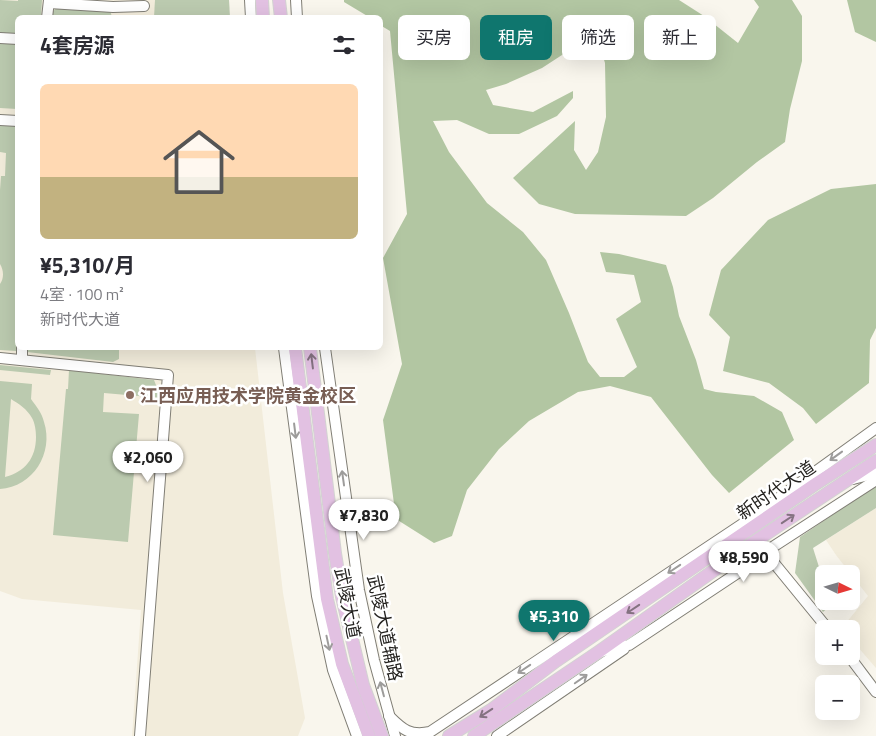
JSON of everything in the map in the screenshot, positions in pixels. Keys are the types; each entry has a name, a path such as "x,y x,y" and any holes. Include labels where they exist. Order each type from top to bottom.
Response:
{"main road":[{"path":"262,0 263,15"},
{"path":"280,0 281,15"},
{"name":"武陵大道","path":"294,350 327,599 342,664 357,685"},
{"name":"武陵大道","path":"310,350 334,553 357,685"},
{"name":"新时代大道","path":"449,736 491,710 556,661 876,444"},
{"name":"新时代大道","path":"474,736 597,653 754,542 876,461"},
{"path":"357,685 369,736"},
{"path":"357,685 382,736"}],"street":[{"path":"250,0 250,15"},
{"path":"47,15 49,1 114,7 144,6"},
{"path":"0,38 15,40"},
{"path":"0,120 15,121"},
{"path":"22,350 22,360"},
{"path":"284,350 317,596 334,670 356,736"},
{"name":"武陵大道辅路","path":"326,350 359,590 374,660 395,733"},
{"path":"0,358 168,375 140,736"},
{"path":"389,716 399,727 408,733 420,735 430,732 744,523 876,428"},
{"path":"847,480 876,473"},
{"path":"493,722 501,735 765,552 876,480"},
{"path":"754,542 765,552 821,620"},
{"path":"556,661 573,637"},
{"path":"597,653 629,645"},
{"path":"856,665 876,692"}],"shaded area":[{"name":"江西应用技术学院黄金校区","path":"0,0 227,0 228,15 15,15 15,350 255,350 283,593 305,718 298,736 132,736 141,610 22,599 0,591"},
{"path":"876,508 876,668 860,649 860,620 848,620 857,610 860,610 860,606 868,596 860,586 860,565 844,565 826,540"}],"green space":[{"path":"0,0 42,0 41,15 15,15 15,34 0,33"},
{"path":"155,0 229,0 230,15 154,15"},
{"path":"344,0 679,0 702,15 644,15 644,60 716,60 716,26 738,43 759,7 754,0 792,0 802,16 802,61 790,109 785,142 713,198 686,216 575,214 539,204 513,178 575,121 574,150 586,170 598,152 606,117 604,60 634,60 634,15 562,15 562,55 542,68 506,84 486,90 493,105 533,112 573,91 573,98 557,116 519,134 489,134 457,120 433,121 449,152 487,203 523,232 546,260 588,362 600,377 624,377 637,367 616,319 641,302 634,275 606,272 600,252 619,254 666,265 679,316 696,360 704,389 754,396 782,412 794,440 729,493 712,475 651,397 610,386 578,392 529,421 499,449 467,490 452,536 434,543 396,519 383,420 402,364 383,258 407,214 390,31 383,27 383,15 366,15 344,2"},
{"path":"847,0 876,0 876,42 855,32"},
{"path":"59,6 110,10 111,15 52,15 52,12"},
{"path":"0,42 15,43 15,109 0,108"},
{"path":"0,124 15,126 16,351 0,350 0,284 3,274 0,264 0,190 1,176 5,176 6,153 0,152"},
{"path":"876,184 876,328 870,340 869,383 816,424 803,408 769,383 723,371 730,337 709,315 721,270 768,220 831,189"},
{"path":"27,350 119,350 119,359 113,362 27,352"},
{"path":"0,365 51,370 50,375 0,370"},
{"path":"69,370 154,380 161,398 104,393 103,412 139,414 128,542 53,535"},
{"path":"0,381 32,384 31,399 42,416 46,434 43,456 31,475 22,482 12,487 0,489","holes":["11,399 30,415 36,432 34,451 28,463 18,472 5,477"]},
{"path":"876,485 876,508 813,548 818,565 815,565 815,601 795,573 800,537"}],"place":[{"name":"江西应用技术学院黄金校区","path":"130,395"}]}
